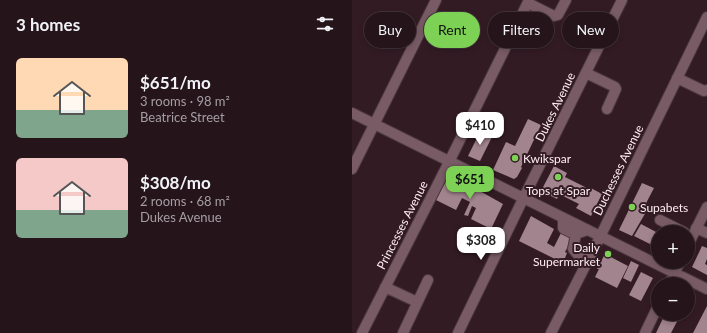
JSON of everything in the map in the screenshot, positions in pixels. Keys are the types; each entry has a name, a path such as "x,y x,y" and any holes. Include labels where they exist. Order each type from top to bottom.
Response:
{"street":[{"path":"352,169 436,0"},
{"path":"529,1 556,16 566,0"},
{"name":"Dukes Avenue","path":"458,333 622,0"},
{"name":"Princesses Avenue","path":"362,333 529,1"},
{"name":"Duchesses Avenue","path":"551,333 600,237 707,17"},
{"path":"586,73 615,87 616,89 607,109"},
{"path":"677,78 704,91 707,90"},
{"path":"352,113 707,289"},
{"path":"695,227 707,207"},
{"path":"563,218 564,229 573,234 587,230"},
{"path":"660,220 670,225"},
{"path":"695,234 707,233"},
{"path":"576,234 573,248 577,254 588,261"},
{"path":"673,277 677,269"},
{"path":"403,333 428,280"},
{"path":"385,287 417,302"},
{"path":"645,333 651,321"}],"building":[{"path":"528,119 541,125 517,177 514,179 493,170 506,142 515,146"},
{"path":"480,132 492,137 480,161 468,156"},
{"path":"554,166 567,173 565,177 602,194 591,216 576,208 579,204 559,194 557,199 541,191"},
{"path":"450,173 481,188 480,191 503,204 491,229 471,219 476,208 472,206 468,216 464,215 470,202 462,198 456,210 436,200"},
{"path":"642,183 654,188 642,211 646,212 632,236 619,230"},
{"path":"531,216 554,229 547,243 554,247 563,229 574,235 565,252 567,253 563,263 519,241"},
{"path":"641,224 651,229 651,244 634,236"},
{"path":"702,246 707,248 707,259 705,264 707,265 707,275 695,269 695,261"},
{"path":"605,254 628,266 617,288 595,277 599,269 597,269"},
{"path":"631,261 639,265 631,282 623,278"},
{"path":"641,272 651,277 651,282 641,301 629,295"},
{"path":"707,306 707,333 693,333"},
{"path":"662,321 677,321 671,333 656,333"}],"place":[{"name":"Kwikspar","path":"515,158"},
{"name":"Tops at Spar","path":"558,177"},
{"name":"Supabets","path":"632,207"},
{"name":"Daily Supermarket","path":"608,254"}]}
